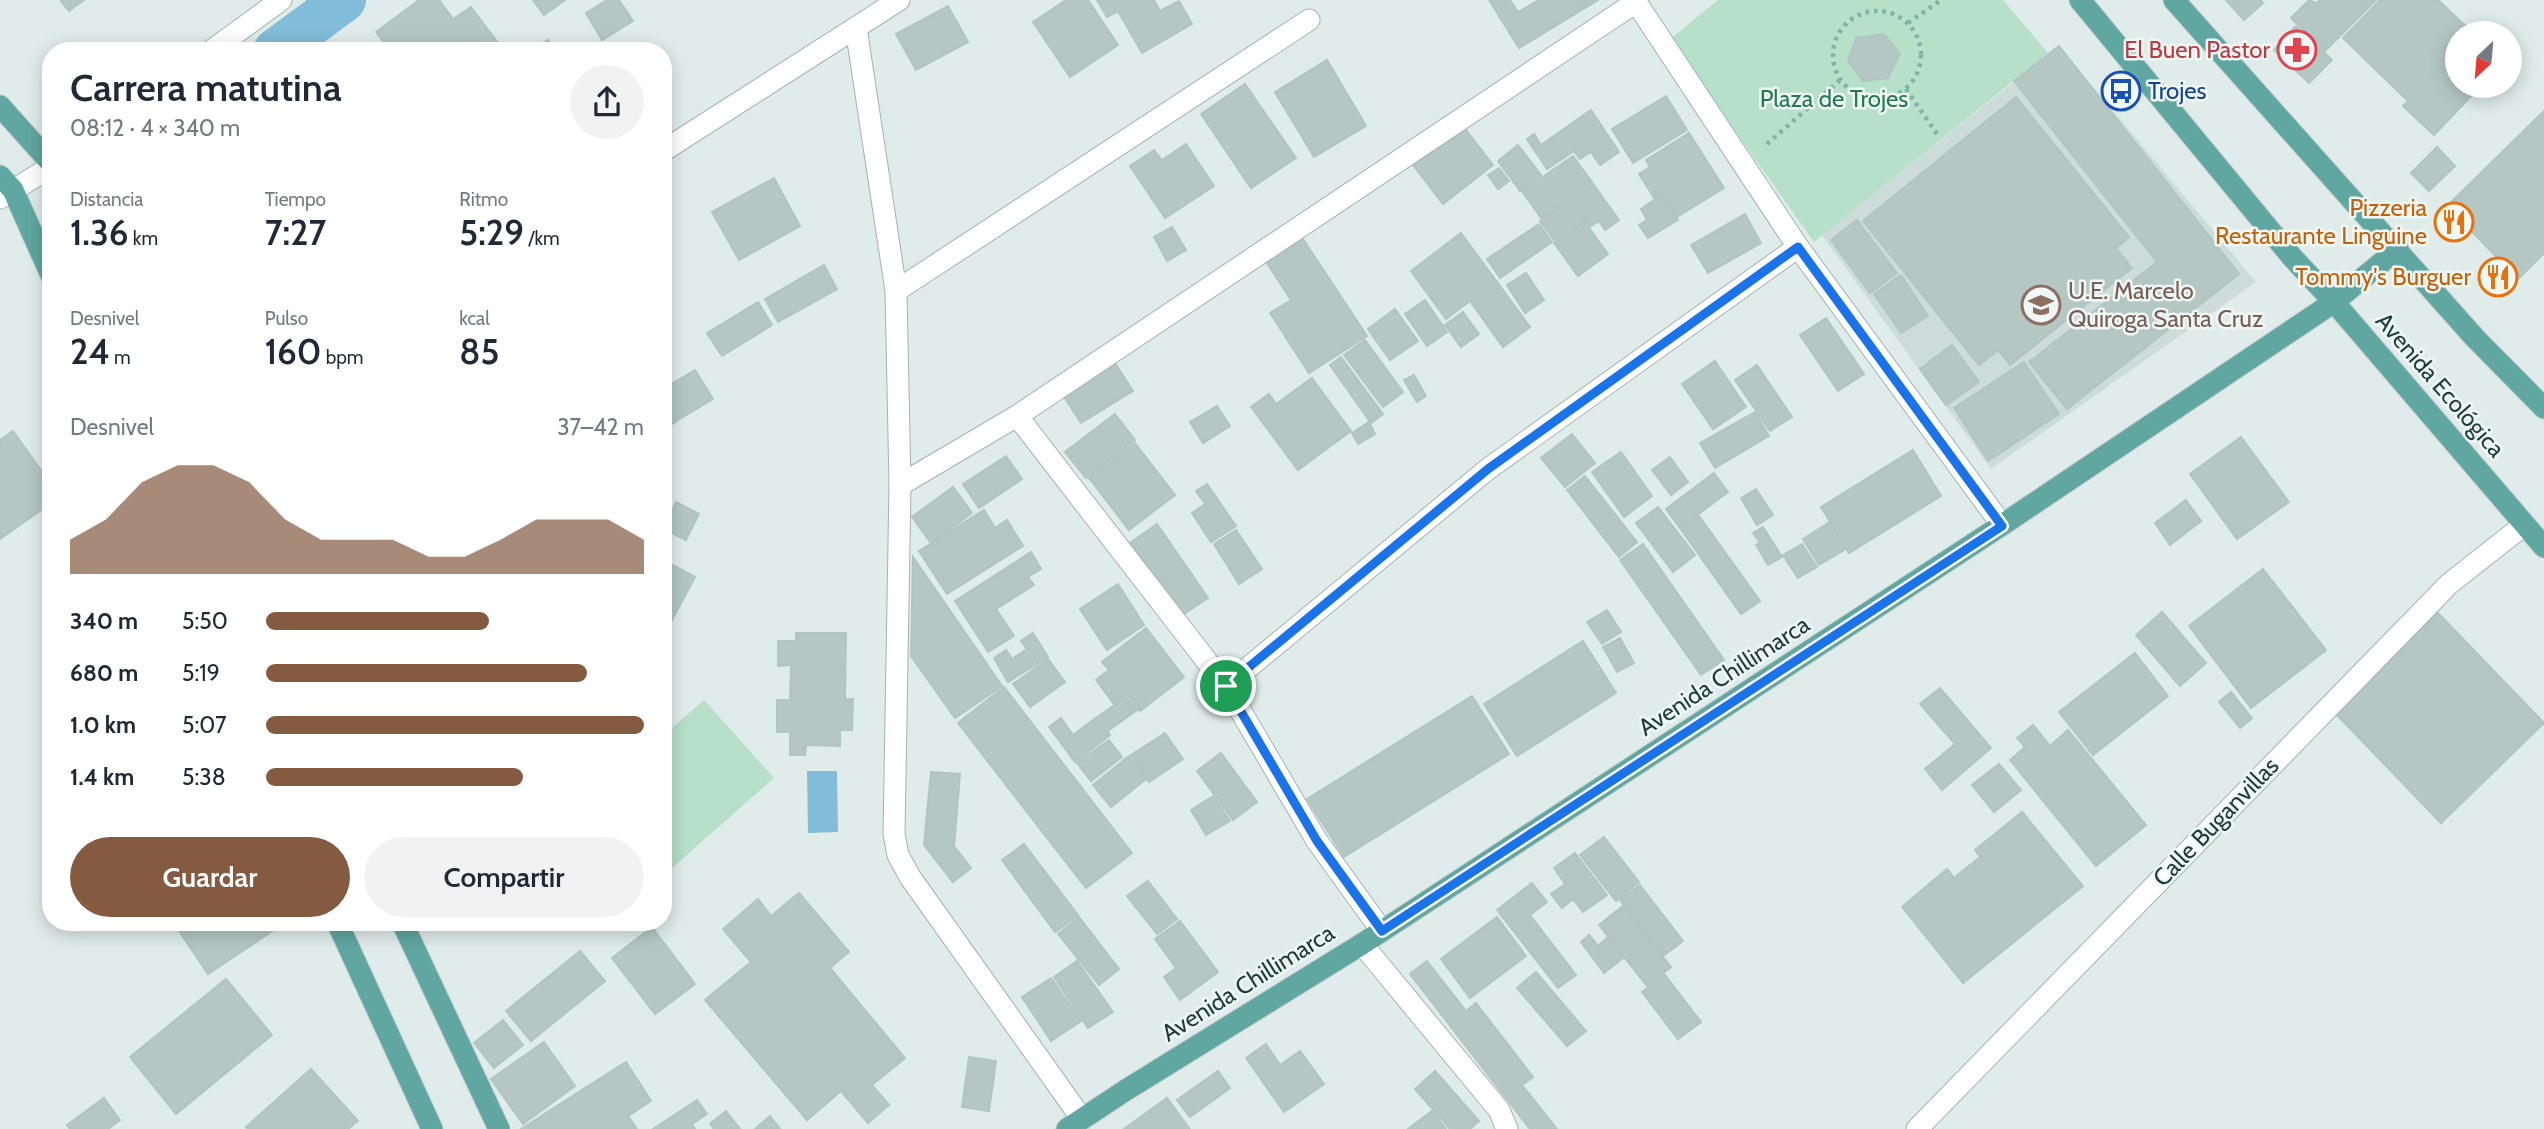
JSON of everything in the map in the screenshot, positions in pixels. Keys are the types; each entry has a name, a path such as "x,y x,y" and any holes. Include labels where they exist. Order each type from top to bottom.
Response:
{"main road":[{"name":"Avenida Ecológica","path":"2080,0 2292,257 2334,302 2544,547"},
{"path":"2174,0 2398,249 2474,338 2544,408"},
{"path":"0,106 42,155"},
{"path":"4,188 42,258"},
{"name":"Avenida Chillimarca","path":"1075,1124 1362,944 2002,526 2334,302 2398,249"},
{"path":"341,931 432,1129"},
{"path":"406,931 499,1129"}],"street":[{"path":"223,42 281,0"},
{"path":"672,145 899,0"},
{"path":"900,485 1017,416 1636,2 1798,247 2002,526"},
{"path":"895,291 1308,20"},
{"path":"856,28 895,291 900,485 894,834 898,855 1075,1124"},
{"path":"4,188 42,169"},
{"path":"1226,686 1488,469 1798,247"},
{"path":"1017,416 1226,686 1317,841 1382,931"},
{"name":"Calle Buganvillas","path":"1917,1129 2449,584 2524,525"},
{"path":"1362,944 1499,1110 1507,1129"}],"path":[{"path":"1908,23 1941,0"},
{"path":"1867,12 1889,13 1908,23 1917,34 1922,49 1922,64 1916,78 1906,89 1893,97 1879,100 1864,98 1850,91 1840,80 1834,67 1832,52 1843,27 1854,17 1867,12"},
{"path":"1764,147 1840,80"},
{"path":"1906,89 1937,134"}],"shaded area":[{"path":"2059,46 2256,282 1991,469 1822,235"}],"green space":[{"name":"Plaza de Trojes","path":"1718,0 2003,0 2048,53 1814,242 1670,39"},
{"path":"704,700 774,778 672,868 672,728"}],"water":[{"path":"807,771 837,771 838,832 808,833"}],"building":[{"path":"60,0 84,0 69,11"},
{"path":"419,0 439,0 453,19 471,7 497,42 383,42 376,32"},
{"path":"533,0 565,0 544,15"},
{"path":"607,0 619,0 633,21 602,40 586,13"},
{"path":"1066,0 1088,0 1118,45 1070,77 1033,22"},
{"path":"1097,0 1154,0 1160,11 1179,1 1192,24 1142,53 1118,11 1107,17"},
{"path":"1489,0 1510,0 1518,12 1539,0 1598,0 1519,48"},
{"path":"2226,0 2260,0 2263,3 2244,20"},
{"path":"2309,0 2316,3 2320,0 2376,0 2325,51 2291,18"},
{"path":"2380,0 2438,0 2460,21 2445,21 2445,98 2469,98 2434,135 2403,106 2408,101 2343,38"},
{"path":"948,6 968,42 916,70 896,34"},
{"path":"2296,26 2332,60 2309,83 2274,50"},
{"path":"1884,34 1900,54 1888,78 1863,81 1848,61 1856,38"},
{"path":"2059,46 2239,274 2067,409 2029,362 2157,262 2014,81"},
{"path":"1327,60 1366,126 1314,157 1275,92"},
{"path":"1245,84 1296,158 1251,188 1201,114"},
{"path":"1666,96 1687,130 1633,163 1612,129"},
{"path":"2016,97 2129,237 2116,248 2132,268 2010,365 1998,350 1979,365 1863,221"},
{"path":"1591,110 1619,152 1600,165 1591,152 1580,159 1574,151 1547,169 1527,139 1534,134 1541,145"},
{"path":"2544,111 2544,253 2518,279 2447,206"},
{"path":"1463,126 1493,165 1443,204 1413,165"},
{"path":"1689,133 1724,188 1677,217 1662,194 1655,199 1639,174 1650,167 1646,160"},
{"path":"1186,144 1214,186 1165,218 1130,166 1154,150 1162,160"},
{"path":"1518,145 1541,175 1520,191 1498,161"},
{"path":"2437,147 2455,166 2429,191 2411,173"},
{"path":"1573,156 1592,182 1541,218 1522,191"},
{"path":"1499,168 1509,181 1498,189 1488,175"},
{"path":"774,178 800,226 739,260 712,212"},
{"path":"1593,184 1619,220 1605,230 1599,221 1590,227 1584,219 1554,240 1540,221"},
{"path":"1661,195 1678,220 1648,238 1639,225 1647,220 1641,209"},
{"path":"1745,214 1761,243 1708,273 1691,245"},
{"path":"1857,220 1897,273 1870,293 1831,240"},
{"path":"1584,221 1608,254 1578,276 1554,243"},
{"path":"1539,224 1552,242 1500,278 1487,259"},
{"path":"1172,227 1186,250 1167,261 1154,237"},
{"path":"1299,233 1367,336 1309,373 1270,313 1291,300 1263,257"},
{"path":"1461,233 1530,327 1503,347 1470,301 1446,319 1411,271"},
{"path":"824,265 837,289 778,322 765,299"},
{"path":"1526,273 1544,300 1525,313 1507,285"},
{"path":"1901,275 1928,316 1901,333 1874,294"},
{"path":"1425,300 1447,332 1427,346 1405,314"},
{"path":"758,302 772,325 722,356 707,333"},
{"path":"1395,309 1418,341 1390,360 1368,329"},
{"path":"1463,312 1479,334 1461,347 1445,325"},
{"path":"1826,318 1864,374 1838,391 1800,335"},
{"path":"1365,340 1403,392 1383,407 1344,355"},
{"path":"1952,345 1979,382 1946,405 1920,369"},
{"path":"1341,357 1383,414 1371,423 1330,365"},
{"path":"1715,361 1746,407 1713,429 1682,384"},
{"path":"2024,362 2059,414 1988,461 1954,408"},
{"path":"1115,363 1133,391 1081,423 1063,395"},
{"path":"1757,365 1792,417 1770,431 1735,380"},
{"path":"695,370 713,399 678,420 672,410 672,384"},
{"path":"1414,375 1426,396 1417,402 1404,380"},
{"path":"1312,378 1351,431 1298,470 1251,407 1269,394 1276,404"},
{"path":"1217,406 1230,426 1203,443 1190,422"},
{"path":"1755,412 1769,436 1715,468 1700,443"},
{"path":"1115,414 1135,440 1086,478 1065,452"},
{"path":"1369,422 1375,434 1358,444 1352,433"},
{"path":"13,431 42,471 42,509 0,539 0,440"},
{"path":"1572,434 1595,463 1565,487 1541,458"},
{"path":"2241,437 2289,502 2237,539 2190,474"},
{"path":"1135,443 1175,495 1129,530 1089,478"},
{"path":"1913,450 1941,496 1849,553 1821,507"},
{"path":"1621,452 1652,496 1624,517 1592,472"},
{"path":"1006,456 1022,479 979,508 963,484"},
{"path":"1670,457 1688,482 1671,495 1652,470"},
{"path":"1714,473 1728,492 1680,528 1666,509"},
{"path":"1585,476 1637,542 1619,557 1567,490"},
{"path":"1207,484 1236,526 1211,542 1192,513 1205,504 1196,491"},
{"path":"953,487 972,513 931,543 912,517"},
{"path":"1756,489 1773,515 1757,525 1741,498"},
{"path":"2186,500 2201,521 2170,545 2155,523"},
{"path":"676,502 699,514 686,540 672,533 672,510"},
{"path":"1658,507 1695,555 1673,572 1636,523"},
{"path":"984,510 995,528 1007,520 1023,546 947,594 919,551"},
{"path":"1699,516 1760,601 1741,614 1680,528"},
{"path":"1830,522 1846,549 1819,565 1803,539"},
{"path":"1157,524 1208,598 1181,616 1130,543"},
{"path":"1763,527 1782,557 1768,565 1756,545 1760,543 1753,533"},
{"path":"1236,530 1262,569 1239,584 1214,544"},
{"path":"1643,544 1724,660 1701,675 1620,560"},
{"path":"1802,544 1817,567 1798,578 1783,555"},
{"path":"1031,552 1041,569 1028,577 1034,585 996,609 1014,636 988,652 955,601"},
{"path":"913,557 1002,686 955,718 911,656"},
{"path":"672,565 695,577 672,620"},
{"path":"2263,569 2326,650 2251,708 2189,626"},
{"path":"1118,584 1144,625 1107,650 1080,609"},
{"path":"1607,610 1621,632 1602,644 1587,622"},
{"path":"2162,612 2206,663 2180,686 2136,635"},
{"path":"2438,613 2544,723 2441,823 2335,713"},
{"path":"1146,628 1184,677 1140,711 1127,694 1114,704 1096,680 1109,670 1102,662"},
{"path":"796,633 846,633 845,699 853,699 852,730 840,730 840,746 806,745 805,755 790,755 790,732 777,732 777,700 790,700 791,665 778,666 778,641 796,641"},
{"path":"1033,633 1048,657 1008,682 994,658 1006,650 1012,659 1027,649 1021,641"},
{"path":"1620,638 1634,663 1617,672 1603,647"},
{"path":"1583,641 1616,693 1517,756 1484,704"},
{"path":"2135,653 2168,696 2093,755 2059,712"},
{"path":"1048,659 1065,682 1030,707 1013,684"},
{"path":"1004,687 1132,853 1086,888 958,723"},
{"path":"1940,688 1991,748 1942,790 1925,769 1955,744 1920,704"},
{"path":"2231,692 2252,718 2240,728 2219,702"},
{"path":"1472,696 1509,754 1344,857 1307,799"},
{"path":"1126,697 1137,710 1109,730 1099,716"},
{"path":"1097,717 1110,735 1075,762 1049,727 1061,718 1073,735"},
{"path":"2033,725 2050,746 2068,730 2146,825 2096,866 2010,760 2025,747 2017,738"},
{"path":"1165,733 1183,759 1149,782 1131,755"},
{"path":"1109,740 1122,757 1091,781 1077,763"},
{"path":"1221,753 1257,802 1233,820 1197,771"},
{"path":"1129,756 1146,779 1111,807 1093,785"},
{"path":"1999,764 2021,790 1994,812 1972,785"},
{"path":"931,772 960,774 954,846 971,868 953,882 924,845"},
{"path":"1213,796 1230,821 1206,835 1191,810"},
{"path":"2022,812 2083,886 1963,983 1902,907 1947,869 1954,878 1980,857 1975,850"},
{"path":"1604,837 1639,882 1616,901 1580,855"},
{"path":"1024,844 1078,915 1055,932 1002,860"},
{"path":"1575,853 1607,895 1583,912 1573,899 1562,908 1551,894 1565,884 1554,868"},
{"path":"1148,881 1177,919 1157,934 1127,896"},
{"path":"1532,883 1547,902 1530,915 1576,975 1558,988 1497,910"},
{"path":"1640,885 1683,941 1663,956 1620,900"},
{"path":"799,893 849,952 830,968 905,1058 872,1085 889,1105 868,1123 841,1091 807,1120 705,1000 751,962 723,929 758,899 771,916"},
{"path":"1623,906 1671,967 1647,986 1599,925"},
{"path":"1079,917 1119,969 1099,985 1058,934"},
{"path":"1497,917 1526,956 1470,998 1441,959"},
{"path":"1180,921 1218,972 1180,1000 1164,977 1176,968 1155,939"},
{"path":"179,931 272,931 208,974"},
{"path":"647,931 655,931 695,984 655,1014 612,958"},
{"path":"1589,935 1598,946 1607,938 1623,958 1604,973 1581,942"},
{"path":"580,951 605,981 531,1041 506,1011"},
{"path":"1077,961 1113,1012 1088,1028 1054,977"},
{"path":"1427,961 1466,1011 1476,1003 1533,1077 1522,1085 1557,1129 1530,1129 1410,974"},
{"path":"1536,972 1586,1031 1567,1046 1517,988"},
{"path":"1665,975 1701,1022 1678,1039 1642,992"},
{"path":"1051,978 1081,1021 1051,1041 1022,997"},
{"path":"226,979 272,1035 176,1114 130,1057"},
{"path":"503,1020 523,1045 494,1068 474,1043"},
{"path":"544,1042 575,1086 523,1124 491,1079"},
{"path":"1266,1044 1280,1065 1300,1051 1324,1084 1284,1112 1246,1058"},
{"path":"969,1057 996,1061 989,1111 962,1107"},
{"path":"626,1062 651,1101 628,1116 637,1129 521,1129"},
{"path":"311,1069 358,1121 348,1129 246,1127"},
{"path":"1218,1071 1230,1088 1190,1117 1177,1100"},
{"path":"1435,1071 1479,1121 1470,1129 1450,1129 1415,1089"},
{"path":"104,1098 120,1120 108,1129 70,1129 67,1125"},
{"path":"1167,1098 1189,1128 1124,1129"},
{"path":"697,1100 707,1114 692,1124 695,1129 653,1129"},
{"path":"726,1111 740,1129 714,1129 710,1124"},
{"path":"1432,1111 1446,1129 1408,1129"},
{"path":"770,1116 780,1129 755,1129"}],"waterway":[{"path":"287,42 344,0"}],"place":[{"name":"El Buen Pastor","path":"2297,50"},
{"name":"Trojes","path":"2121,91"},
{"name":"Pizzeria Restaurante Linguine","path":"2454,222"},
{"name":"Tommy's Burguer","path":"2498,277"},
{"name":"U.E. Marcelo Quiroga Santa Cruz","path":"2041,305"}],"route":[{"path":"1798,247 2002,526 1382,931 1317,841 1226,686 1488,469 1798,247"}]}
